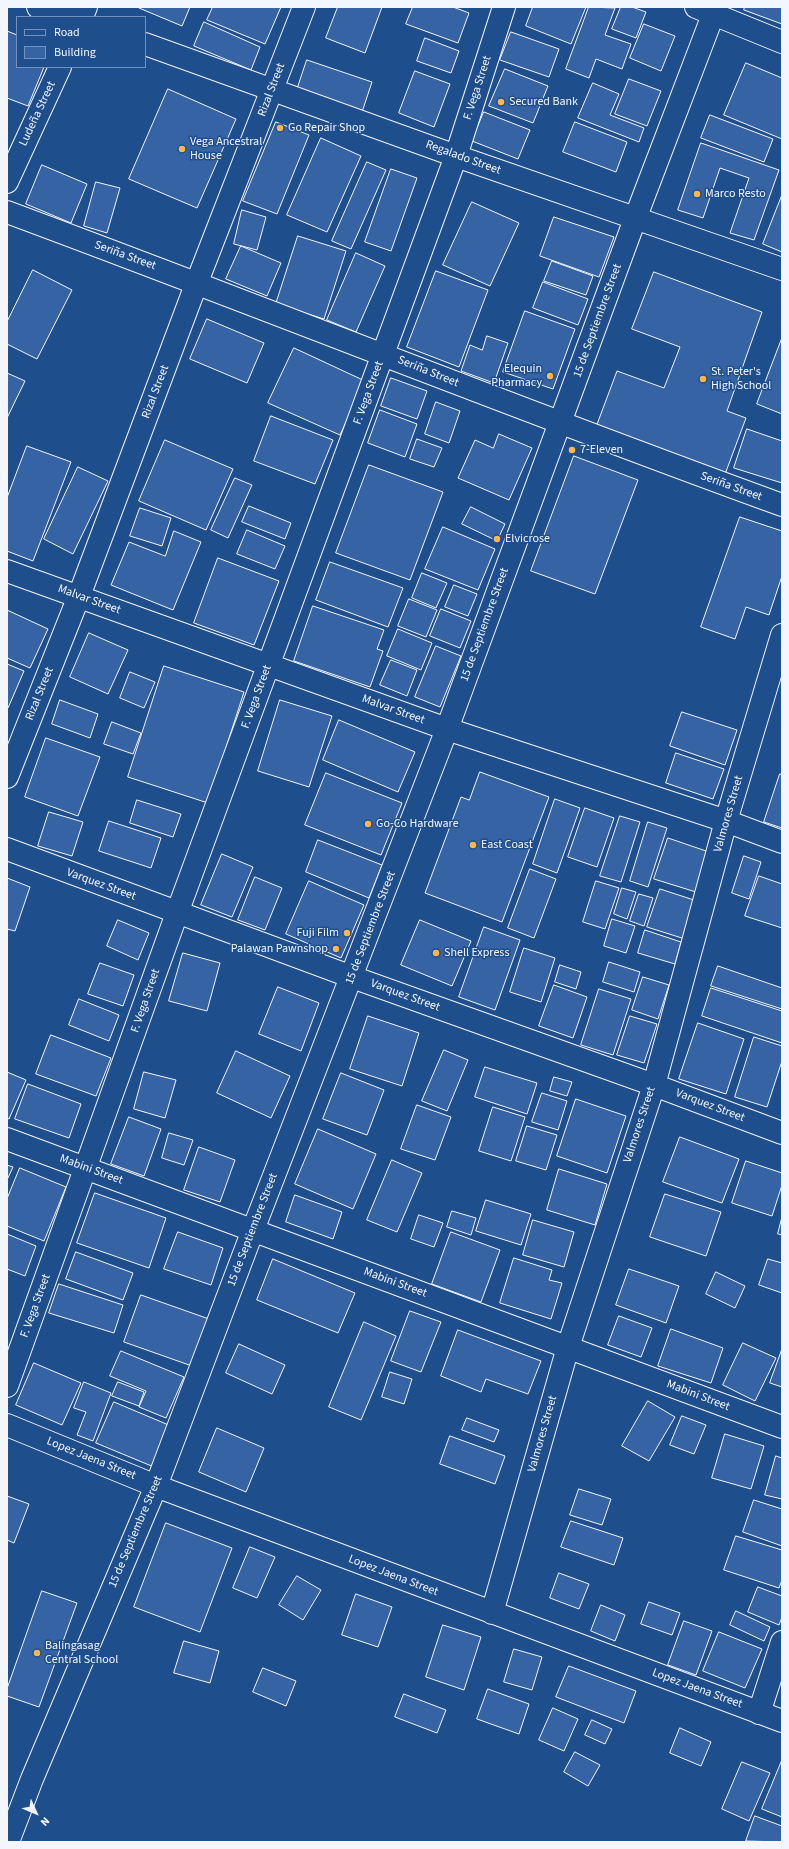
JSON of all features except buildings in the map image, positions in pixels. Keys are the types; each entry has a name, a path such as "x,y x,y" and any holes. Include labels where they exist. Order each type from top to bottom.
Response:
{"street":[{"path":"38,7 66,16"},
{"name":"Rizal Street","path":"7,777 79,596 197,282 304,7"},
{"name":"F. Vega Street","path":"7,1386 177,913 456,156 504,7"},
{"path":"708,9 782,42"},
{"name":"15 de Septiembre Street","path":"8,1842 32,1779 156,1486 253,1230 447,729 635,219 708,9"},
{"name":"Regalado Street","path":"146,44 456,156 782,269"},
{"name":"Ludeña Street","path":"7,182 60,68"},
{"name":"Seriña Street","path":"7,212 197,282 560,424 782,505"},
{"name":"Malvar Street","path":"7,571 447,729 726,821 782,842"},
{"name":"Valmores Street","path":"492,1613 568,1347 654,1085 726,821 782,635"},
{"name":"Varquez Street","path":"7,849 177,913 654,1085 782,1133"},
{"name":"Mabini Street","path":"7,1139 782,1427"},
{"name":"Lopez Jaena Street","path":"7,1425 156,1486 782,1721"},
{"path":"759,1713 782,1642"}],"place":[{"name":"Secured Bank","path":"501,102"},
{"name":"Go Repair Shop","path":"280,128"},
{"name":"Vega Ancestral House","path":"182,149"},
{"name":"Marco Resto","path":"697,194"},
{"name":"Elequin Pharmacy","path":"550,376"},
{"name":"St. Peter's High School","path":"703,379"},
{"name":"7-Eleven","path":"572,450"},
{"name":"Elvicrose","path":"497,539"},
{"name":"Go-Co Hardware","path":"368,824"},
{"name":"East Coast","path":"473,845"},
{"name":"Fuji Film","path":"347,933"},
{"name":"Palawan Pawnshop","path":"336,949"},
{"name":"Shell Express","path":"436,953"},
{"name":"Balingasag Central School","path":"37,1653"}]}
